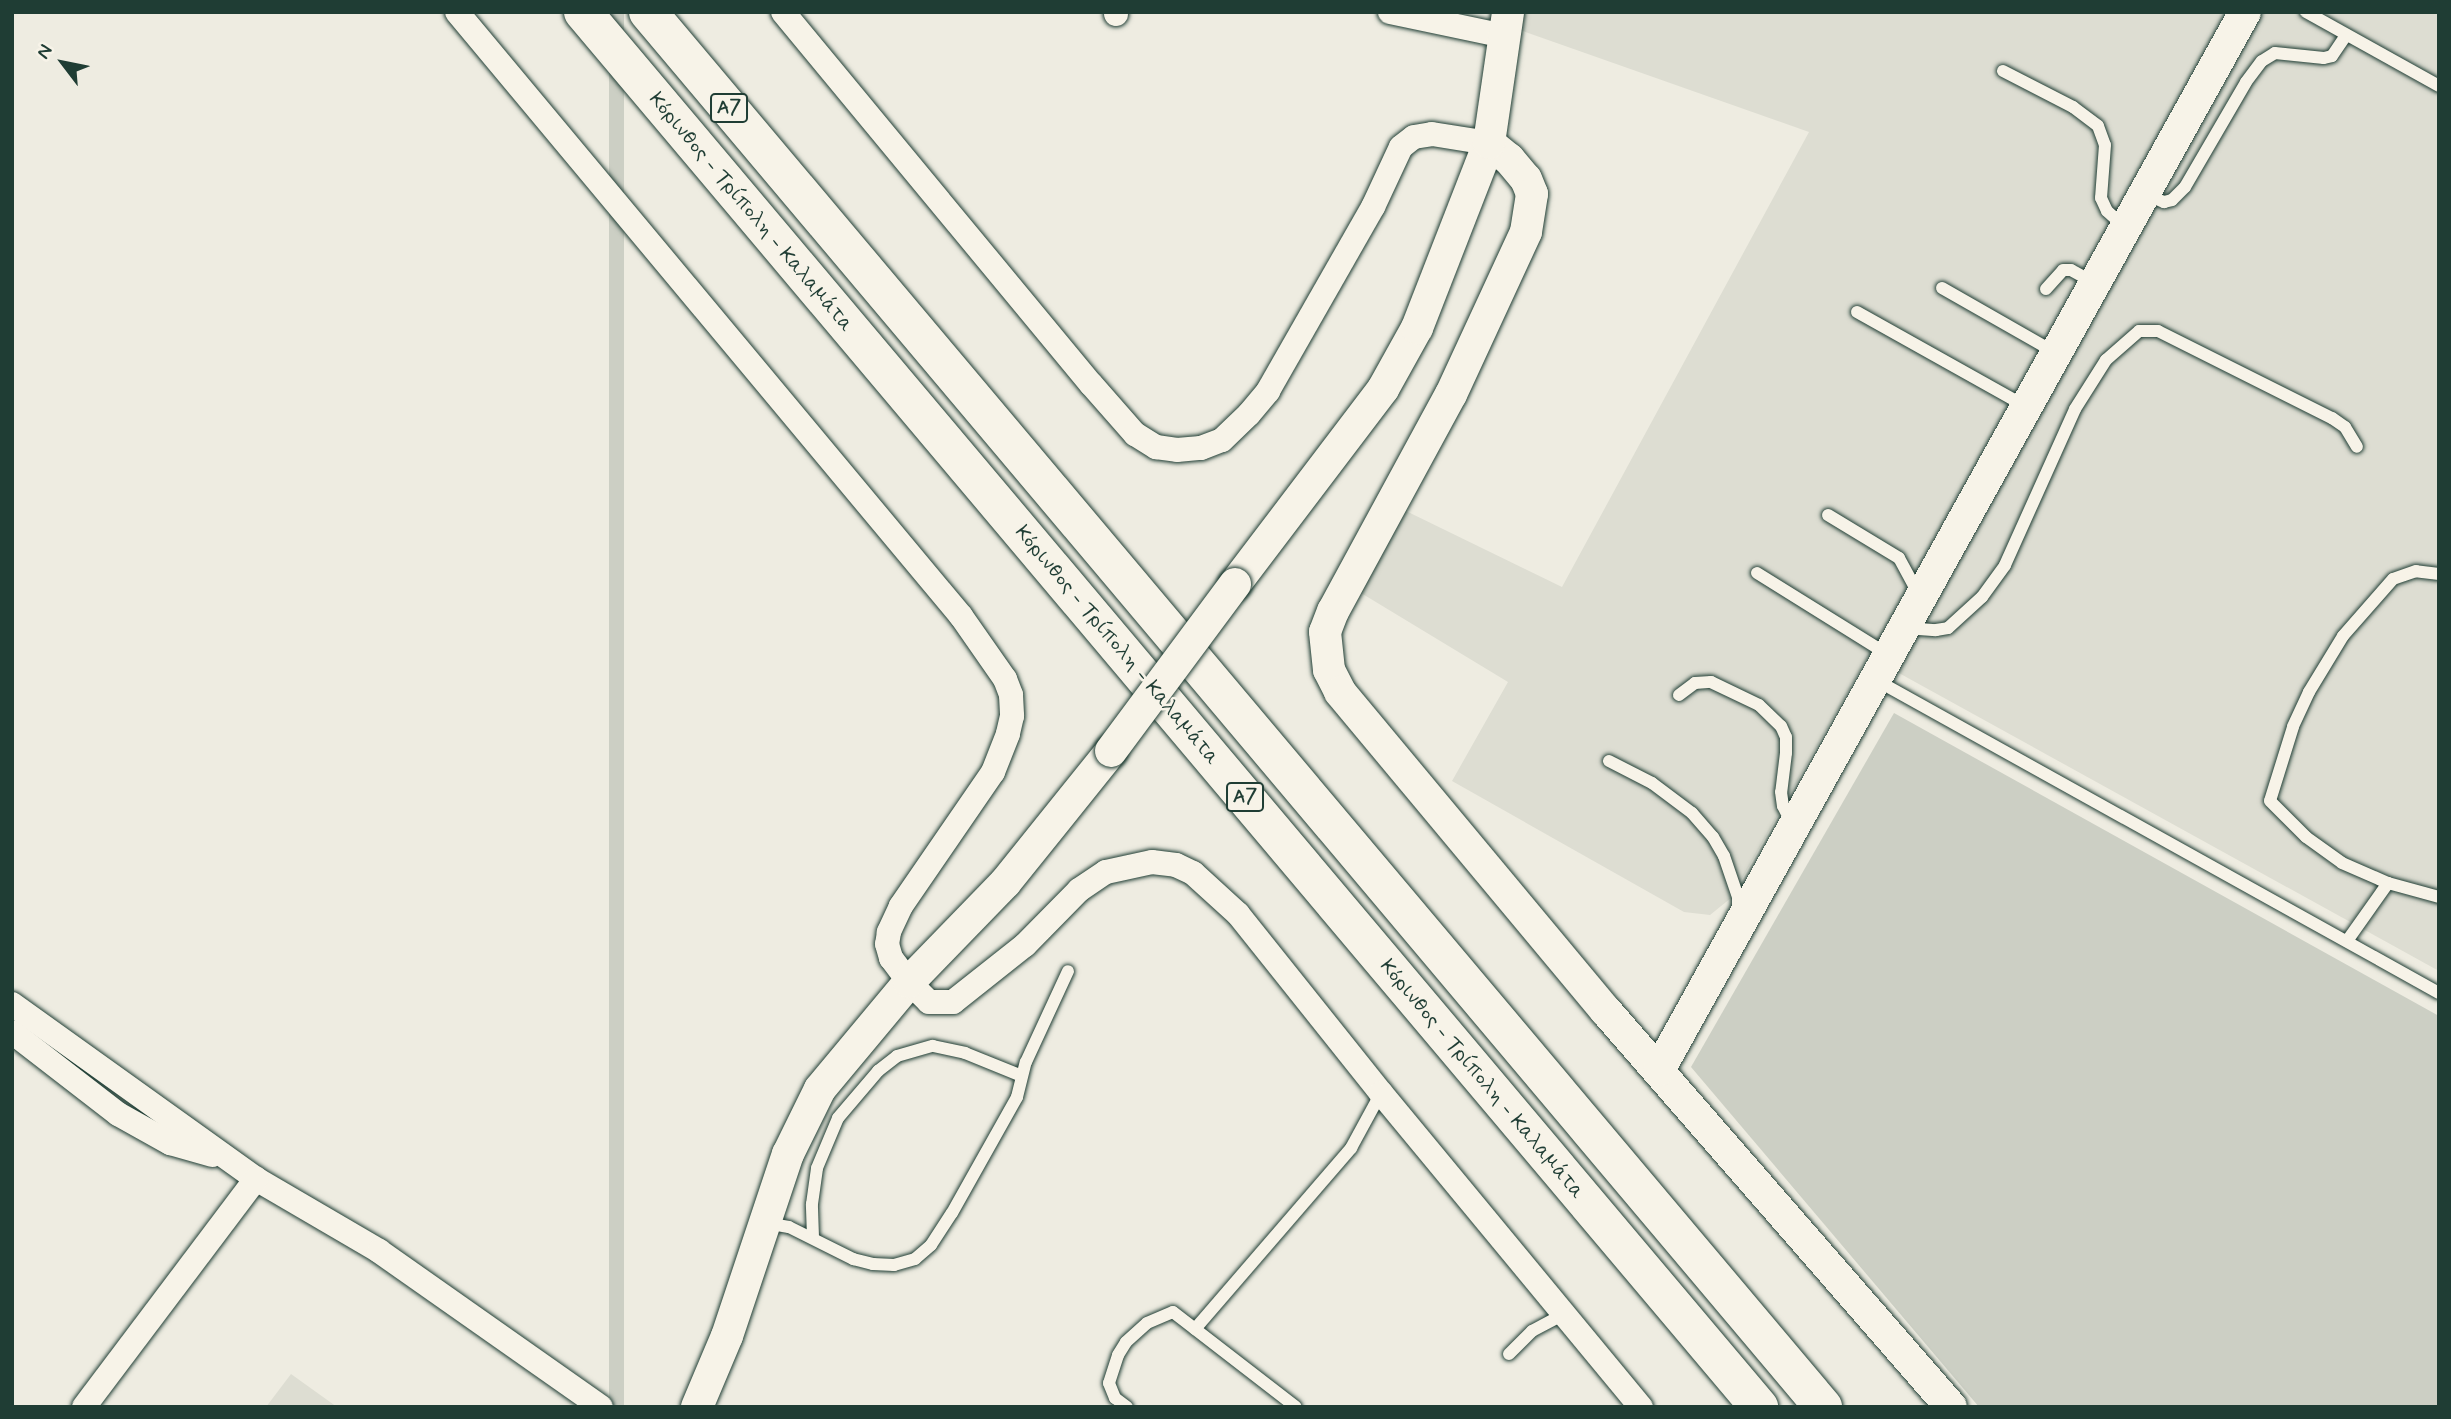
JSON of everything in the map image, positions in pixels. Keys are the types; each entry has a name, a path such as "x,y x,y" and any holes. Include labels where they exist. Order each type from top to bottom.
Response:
{"highway":[{"name":"Κόρινθος - Τρίπολη - Καλαμάτα","path":"583,12 1759,1407"},
{"name":"Α7","path":"648,12 1823,1407"}],"street":[{"path":"457,12 961,616 1005,679 1011,695 1012,716 993,772 901,906 889,932 887,944 891,958 909,982 929,1002 953,1002 1025,945 1088,883 1116,869 1153,862 1176,865 1202,880 1238,914 1381,1093 1641,1407"},
{"path":"783,12 1091,384 1135,434 1156,447 1177,450 1201,448 1222,440 1268,391 1373,207 1401,147 1414,137 1432,134 1489,143 1509,159 1526,179 1532,194 1526,232 1451,394 1333,611 1325,632 1325,654 1329,670 1340,692 1659,1070 1951,1407"},
{"path":"697,1407 727,1336 788,1154 820,1089 909,982 1005,883 1111,751 1383,389 1400,361 1433,292 1489,143 1507,24 1390,12"},
{"path":"1659,1070 2245,12"},
{"path":"12,1004 256,1179 379,1251 601,1407"},
{"path":"12,1032 118,1114 170,1143 229,1160"},
{"path":"85,1407 256,1179"}],"lane":[{"path":"2306,12 2439,86"},
{"path":"2144,194 2164,202 2172,200 2185,187 2246,82 2262,61 2275,53 2324,58 2332,55 2346,35"},
{"path":"2003,72 2073,107 2098,127 2105,145 2101,198 2107,211 2126,228"},
{"path":"2046,289 2063,270 2071,270 2095,282"},
{"path":"1942,288 2056,353"},
{"path":"1857,312 2026,407"},
{"path":"1904,628 1948,628 1982,597 2005,565 2076,409 2106,360 2139,331 2158,331 2332,418 2345,427 2357,447"},
{"path":"1828,515 1899,558 1912,578 1920,598"},
{"path":"2439,573 2416,571 2393,579 2343,636 2309,692 2293,727 2270,801 2306,837 2342,863 2388,883 2439,897"},
{"path":"1757,573 1882,668 2347,942 2439,993"},
{"path":"1679,695 1695,683 1711,682 1744,696 1781,726 1786,737 1786,754 1781,792 1783,806 1794,828"},
{"path":"1609,761 1662,791 1692,813 1713,837 1724,856 1738,897 1739,926"},
{"path":"2347,942 2388,883"},
{"path":"766,1223 789,1227 853,1259 873,1264 894,1265 915,1259 930,1245 952,1213 1017,1097 1022,1076 1068,971"},
{"path":"813,1237 812,1204 817,1168 838,1118 878,1071 897,1056 933,1046 965,1053 1022,1076"},
{"path":"1195,1329 1351,1147 1381,1093"},
{"path":"1127,1407 1115,1398 1109,1383 1126,1342 1147,1323 1173,1312 1296,1407"},
{"path":"1509,1354 1532,1331 1564,1314"}],"shaded area":[{"path":"609,12 624,12 624,1407 609,1407"},
{"path":"1522,12 2439,12 2439,971 1868,656 1731,898 1710,915 1684,912 1452,781 1508,682 1361,593 1406,511 1562,587 1809,132 1520,30"},
{"path":"1894,713 2439,1016 2439,1407 1979,1407 1691,1067"},
{"path":"291,1374 337,1407 266,1407"}]}
